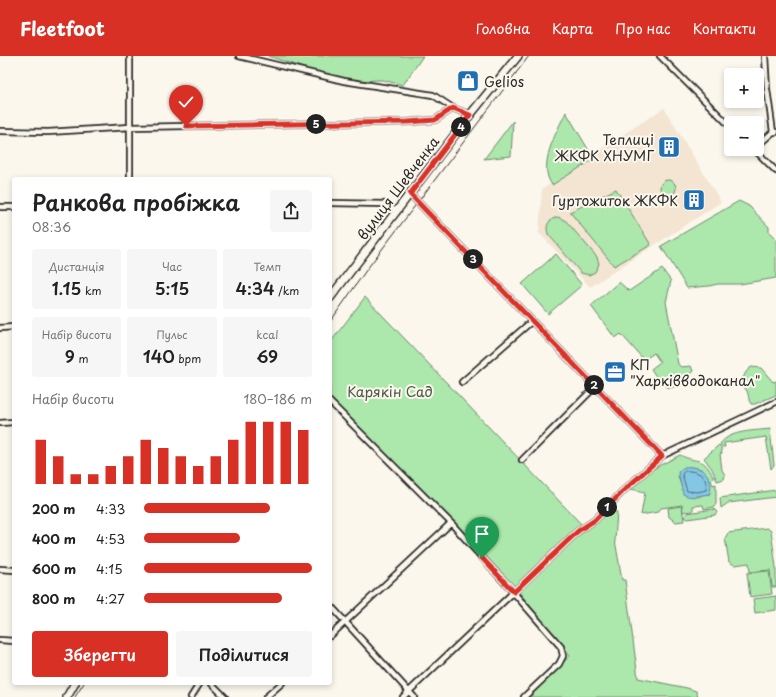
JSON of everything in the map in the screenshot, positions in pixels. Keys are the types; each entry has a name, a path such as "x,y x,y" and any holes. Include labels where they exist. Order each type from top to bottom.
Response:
{"main road":[{"name":"вулиця Шевченка","path":"332,295 470,115 518,56"},
{"path":"67,697 74,685"}],"street":[{"path":"130,56 130,177"},
{"path":"239,56 259,58 344,81 433,95 453,108 470,115"},
{"path":"660,56 724,120"},
{"path":"764,140 774,132 767,89 765,56"},
{"path":"0,131 48,132 130,127 408,122 435,120 453,108"},
{"path":"761,156 776,171"},
{"path":"410,194 662,456"},
{"path":"332,203 386,204 397,212"},
{"path":"0,208 12,207"},
{"path":"462,382 532,321"},
{"path":"0,328 12,327"},
{"path":"522,460 595,386"},
{"path":"403,697 578,531 595,520 622,492 662,456 776,402"},
{"path":"332,404 451,523 514,592 561,647 563,656 559,664 524,697"},
{"path":"0,422 12,422"},
{"path":"332,634 451,523"},
{"path":"0,568 12,570"},
{"path":"332,607 414,697"},
{"path":"0,640 12,641"},
{"path":"191,697 199,685"},
{"path":"213,685 225,697"},
{"path":"266,697 280,685"}],"shaded area":[{"path":"664,108 721,202 590,287 539,233 542,189 597,157 601,149"}],"green space":[{"path":"268,56 423,56 403,85 382,80 351,81 319,73"},
{"path":"566,112 594,159 552,185 548,177 547,158"},
{"path":"513,121 511,156 484,159"},
{"path":"668,180 674,182 676,188 674,194 668,196 662,194 660,188 662,182"},
{"path":"616,189 651,245 614,266 570,212"},
{"path":"739,201 749,206 769,227 769,232 776,239 776,278 740,284 718,284 687,288 661,246"},
{"path":"558,217 566,221 597,257 599,264 595,272 589,275 581,273 548,234 548,223 552,219"},
{"path":"556,254 582,285 548,314 522,284"},
{"path":"662,269 671,281 666,302 678,364 681,367 691,366 693,371 686,378 685,384 669,388 659,381 651,369 660,362 654,353 644,360 621,334 615,338 591,306 619,282 629,291"},
{"name":"Карякін Сад","path":"365,297 582,525 516,587 332,401 332,340"},
{"path":"751,367 761,368 773,382 776,381 776,395 755,404 751,404 747,391 741,382 746,372"},
{"path":"770,429 774,465 771,469 766,437 724,443 725,447 720,444 724,439 736,434"},
{"path":"719,445 722,453 720,454 722,470 725,475 724,479 717,481 712,469 704,458"},
{"path":"680,455 700,461 706,466 714,478 711,480 713,485 716,484 716,504 714,507 704,509 703,505 693,506 693,511 683,512 682,505 661,508 658,512 641,515 645,492 631,489 651,470","holes":["689,467 701,469 710,494 699,497 690,496 682,488 678,476"]},
{"path":"776,490 776,497 728,503 721,508 720,498"},
{"path":"682,506 684,521 676,522 669,517 668,508"},
{"path":"714,509 717,512 715,515 688,519 684,517 687,513"},
{"path":"606,510 617,512 615,540 622,580 625,580 638,678 687,688 696,691 698,697 525,697 570,656 519,592 565,546 601,518"},
{"path":"767,528 771,531 776,567 776,587 772,587 770,570 750,572 749,563 735,565 729,562 725,538 728,533"},
{"path":"769,571 772,594 750,597 747,573"},
{"path":"776,596 776,610 755,613 753,599"}],"water":[{"path":"684,467 696,468 705,473 710,481 710,494 690,497 683,494 678,472"}],"tram line":[{"path":"332,319 367,269 529,56"},
{"path":"75,697 83,685"}],"place":[{"name":"Gelios","path":"468,81"},
{"name":"Теплиці ЖКФК ХНУМГ","path":"669,147"},
{"name":"Гуртожиток ЖКФК","path":"694,200"},
{"name":"КП \"Харківводоканал\"","path":"615,372"}],"route":[{"path":"186,126 408,122 435,120 453,108 470,115 410,194 662,456 622,492 595,520 587,527 578,531 514,592 482,558"}]}
